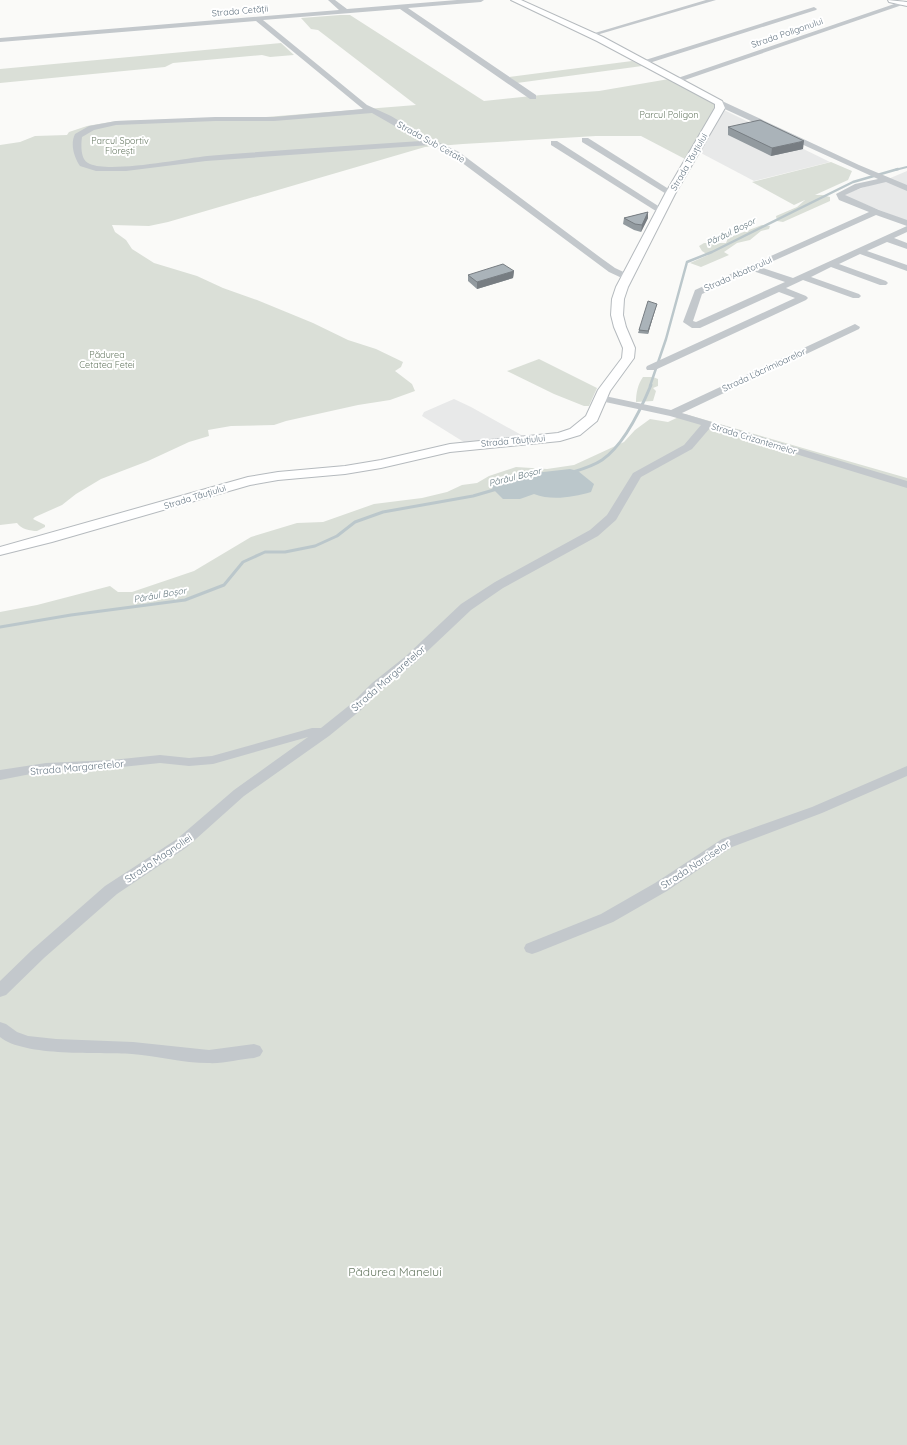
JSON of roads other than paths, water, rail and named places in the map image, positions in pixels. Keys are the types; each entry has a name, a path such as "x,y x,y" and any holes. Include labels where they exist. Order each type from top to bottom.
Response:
{"main road":[{"path":"515,0 591,35 719,102"},
{"path":"892,0 905,3"},
{"name":"Strada Tăuțiului","path":"0,551 59,536 248,482 278,476 345,470 381,464 450,448 567,435 582,428 592,418 605,398 630,354 628,343 618,322 616,308 627,277 671,193 720,108 719,102"}],"street":[{"path":"331,0 346,12"},
{"name":"Strada Cetății","path":"0,40 480,0"},
{"path":"591,35 713,0"},
{"name":"Strada Poligonului","path":"676,80 905,3"},
{"path":"402,7 533,97"},
{"path":"646,63 814,9"},
{"name":"Strada Sub Cetate","path":"258,19 364,107 418,136 456,154 598,260 612,270 627,277"},
{"path":"719,102 869,173 907,188"},
{"path":"372,111 274,119 215,119 110,124 92,128 78,136 80,160 83,164 89,167 113,169 206,159 433,142"},
{"path":"585,140 671,193"},
{"path":"554,143 662,211"},
{"path":"884,179 858,186 840,194 842,198 907,224"},
{"name":"Strada Abatorului","path":"876,212 698,292 688,322 696,326 907,229"},
{"path":"886,238 907,246"},
{"path":"859,251 907,268"},
{"path":"830,264 883,283"},
{"path":"753,268 793,281"},
{"path":"802,277 856,296"},
{"path":"650,368 803,298 778,288"},
{"name":"Strada Lăcrimioarelor","path":"672,413 855,327"},
{"name":"Strada Crizantemelor","path":"605,398 672,413 907,485"},
{"name":"Strada Margaretelor","path":"0,775 46,767 112,764 160,759 189,762 213,760 312,732 324,733 356,707 377,686 410,659 466,607 499,585 575,544 600,528 612,517 637,476 688,447 702,433 707,424"},
{"name":"Strada Magnoliei","path":"0,991 38,954 111,890 182,843 239,793 324,733"},
{"name":"Strada Narciselor","path":"532,948 607,918 666,884 726,843 816,810 907,771"},
{"path":"0,1028 11,1037 28,1042 56,1045 133,1048 209,1057 254,1051"}],"water":[{"path":"570,469 578,471 594,484 591,492 562,498 534,494 520,499 503,499 490,486 508,476"}],"waterway":[{"name":"Pârâul Boșor","path":"895,170 907,167"},
{"name":"Pârâul Boșor","path":"650,386 666,339 687,262 712,252 853,182 898,169"},
{"name":"Pârâul Boșor","path":"573,472 599,462 618,445 631,426 651,385"},
{"name":"Pârâul Boșor","path":"0,627 71,615 185,600 224,585 243,562 265,552 285,552 315,546 337,536 355,522 383,512 473,496 497,489"}],"park label":[{"name":"Parcul Poligon","path":"669,115"},
{"name":"Parcul Sportiv Florești","path":"120,146"},
{"name":"Pădurea Cetatea Fetei","path":"107,360"},
{"name":"Pădurea Manelui","path":"395,1272"}]}
